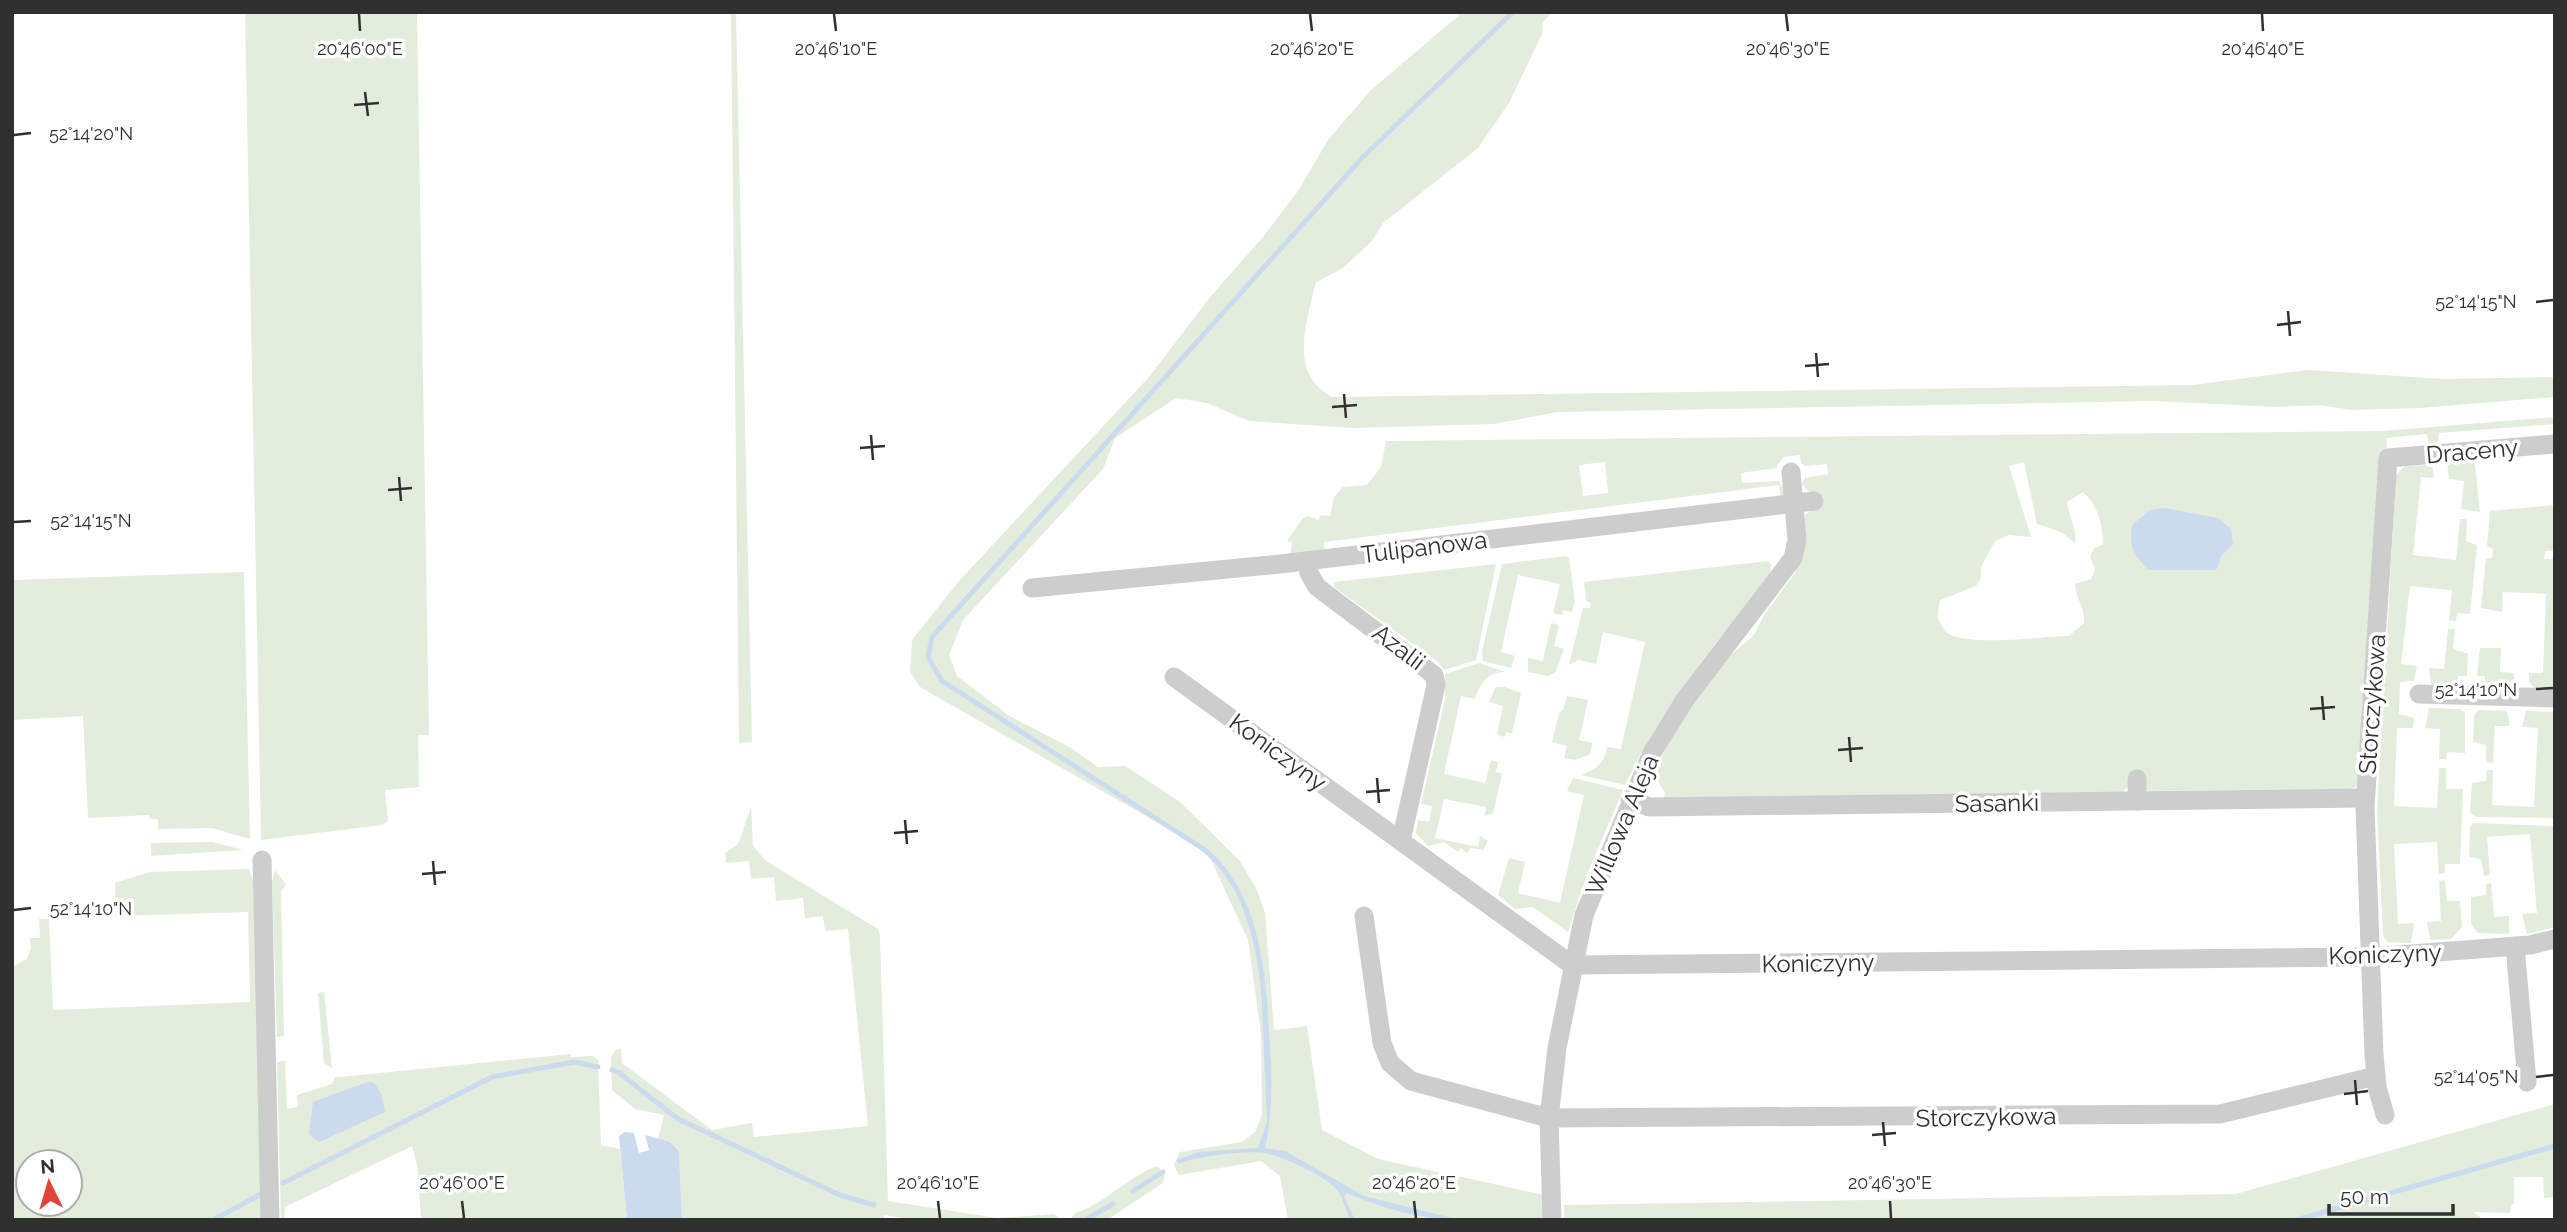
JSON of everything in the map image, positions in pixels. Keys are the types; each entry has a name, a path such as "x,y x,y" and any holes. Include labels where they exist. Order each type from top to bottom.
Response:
{"street":[{"name":"Draceny","path":"2388,458 2555,444"},
{"name":"Storczykowa","path":"2385,1115 2376,1076 2365,798 2388,458"},
{"name":"Willowa Aleja","path":"1552,1220 1549,1118 1573,965 1584,915 1630,799 1664,733 1739,640 1793,558 1797,540 1790,472"},
{"name":"Tulipanowa","path":"1032,588 1308,561 1814,501"},
{"name":"Azalii","path":"1308,561 1309,573 1317,587 1434,675 1436,685 1401,841"},
{"name":"Koniczyny","path":"1174,677 1573,965 2372,957 2515,946 2555,939"},
{"path":"2419,694 2555,698"},
{"path":"2137,779 2137,801"},
{"name":"Sasanki","path":"1630,799 1649,807 2365,798"},
{"path":"262,860 270,1220"},
{"name":"Storczykowa","path":"1364,916 1382,1043 1390,1063 1411,1081 1549,1118 2220,1114 2376,1076"},
{"path":"2515,946 2527,1082"}],"shaded area":[{"path":"245,12 417,12 429,735 418,735 419,787 385,790 388,821 382,825 261,840"},
{"path":"731,12 736,12 752,742 739,743"},
{"path":"1463,12 1551,12 1542,24 1543,32 1509,103 1478,148 1383,223 1372,241 1343,268 1316,282 1305,330 1305,361 1310,376 1319,388 1333,397 2193,385 2308,370 2444,379 2555,377 2555,397 2421,408 2351,410 2321,405 2275,407 2154,401 1557,412 1494,424 1353,428 1249,421 1207,403 1176,398 1115,438 1103,469 963,620 949,655 957,676 1008,715 1071,748 1098,767 1125,766 1179,801 1240,861 1257,890 1265,913 1274,1030 1307,1026 1322,1130 1378,1159 1544,1195 1544,1220 1288,1220 1280,1176 1261,1161 1179,1175 1174,1165 1180,1152 1242,1142 1255,1132 1262,1115 1261,1033 1248,940 1207,851 920,687 910,672 912,640 959,581 1149,377 1211,296 1263,237 1298,191 1328,140 1371,90"},
{"path":"2555,417 2555,424 2439,433 2437,446 2429,445 2427,434 2386,438 2387,450 2381,451 2358,786 2351,789 2147,791 2137,779 2120,794 1663,801 1665,793 1657,779 1659,762 1683,718 1725,660 1754,635 1764,615 1795,573 1801,554 1805,515 1812,510 1814,496 1802,485 1804,478 1828,474 1827,464 1805,466 1801,463 1800,455 1783,457 1776,468 1741,473 1742,483 1779,481 1786,494 1781,499 1779,485 1324,542 1324,553 1290,557 1292,542 1287,541 1303,518 1309,516 1318,520 1321,515 1330,516 1334,497 1343,487 1367,485 1381,467 1386,441 2382,431","holes":["1605,462 1608,493 1583,496 1579,465","2024,462 2037,524 2061,532 2075,543 2075,532 2067,502 2083,492 2099,516 2103,545 2094,548 2090,557 2095,569 2091,579 2075,584 2084,623 2069,636 2005,640 1956,637 1946,632 1937,618 1940,600 1976,586 1981,578 1981,567 1995,541 2009,535 2031,537 2009,466"]},
{"path":"2471,461 2475,465 2480,512 2461,509 2464,481 2449,479 2447,464"},
{"path":"2428,465 2433,468 2434,478 2421,477 2413,555 2456,560 2460,519 2467,519 2466,541 2477,545 2470,614 2457,613 2456,621 2449,620 2452,590 2410,586 2401,664 2417,666 2414,681 2400,682 2399,714 2414,718 2413,728 2397,728 2394,806 2437,808 2439,768 2446,768 2446,789 2463,789 2460,864 2445,864 2445,873 2439,874 2437,842 2394,844 2398,924 2414,923 2411,943 2387,942 2383,935 2377,809 2396,475 2405,466"},
{"path":"2555,505 2555,551 2545,551 2544,559 2555,559 2555,691 2536,690 2529,681 2529,673 2543,673 2546,594 2503,592 2502,612 2481,608 2486,558 2492,558 2493,549 2487,546 2490,511"},
{"path":"1566,556 1569,558 1575,602 1572,612 1563,610 1562,615 1553,613 1560,584 1518,575 1501,652 1515,656 1511,668 1483,661 1482,652 1502,564"},
{"path":"1768,561 1771,564 1770,577 1672,703 1625,785 1581,775 1599,765 1607,747 1621,749 1645,642 1603,632 1596,664 1578,660 1569,665 1583,608 1590,608 1591,603 1586,601 1584,582"},
{"path":"1496,564 1476,660 1444,670 1437,661 1334,587 1334,582"},
{"path":"244,572 250,839 212,828 158,829 158,819 150,819 149,815 88,818 83,716 12,720 12,580"},
{"path":"1551,623 1559,625 1554,646 1564,649 1555,673 1548,676 1528,672 1528,658 1543,661"},
{"path":"2448,629 2455,629 2453,649 2468,654 2467,676 2458,676 2457,688 2439,688 2431,684 2429,668 2444,669"},
{"path":"2480,648 2501,648 2500,672 2514,673 2514,682 2509,687 2485,689 2485,676 2477,676"},
{"path":"1479,663 1505,672 1489,676 1479,688 1475,699 1461,696 1444,774 1485,783 1491,760 1498,762 1496,772 1502,774 1493,813 1485,816 1486,807 1444,799 1435,838 1478,847 1480,836 1488,841 1483,850 1471,848 1467,853 1461,848 1458,852 1444,842 1428,846 1416,833 1418,820 1429,822 1432,806 1421,804 1445,699 1445,674"},
{"path":"1496,687 1505,687 1521,693 1512,733 1506,732 1505,737 1497,735 1503,706 1489,702"},
{"path":"1567,696 1588,700 1579,740 1593,743 1589,755 1575,760 1564,758 1567,746 1552,742 1559,713 1563,710"},
{"path":"2429,708 2460,709 2465,713 2465,753 2447,752 2446,759 2439,759 2440,729 2425,728"},
{"path":"2478,710 2507,711 2510,726 2495,726 2493,763 2486,762 2486,745 2473,742 2474,716"},
{"path":"2526,711 2555,712 2555,818 2476,817 2470,812 2472,783 2486,781 2487,770 2493,770 2492,805 2534,807 2538,728 2522,727"},
{"path":"1573,778 1623,790 1587,874 1568,932 1533,907 1515,909 1498,895 1509,858 1525,862 1518,893 1560,903 1584,795 1567,791"},
{"path":"751,807 753,846 766,861 878,929 888,1201 997,1218 1054,1214 1062,1220 915,1220 884,1215 884,1220 682,1220 679,1151 670,1142 658,1139 664,1115 635,1109 612,1090 611,1057 616,1050 621,1049 622,1063 712,1130 752,1123 754,1137 868,1126 848,929 825,931 823,916 805,918 803,898 776,901 774,877 751,879 749,861 726,863 725,853 738,844"},
{"path":"2473,823 2553,826 2555,927 2527,934 2522,914 2537,913 2530,834 2487,837 2490,875 2484,876 2481,859 2469,857 2470,827"},
{"path":"212,842 243,850 151,856 151,843"},
{"path":"249,869 253,880 263,1220 12,1220 12,967 27,959 31,947 29,938 40,938 39,919 49,919 53,1010 250,1002 248,912 116,916 115,883 150,872"},
{"path":"275,870 286,884 281,892 284,1036 277,1037 272,882"},
{"path":"2445,880 2447,901 2460,901 2462,927 2451,939 2430,940 2427,922 2441,921 2439,881"},
{"path":"2491,883 2494,917 2509,916 2509,934 2478,933 2471,924 2471,897 2486,895 2486,884"},
{"path":"324,992 332,1068 324,1063 318,993"},
{"path":"571,1054 571,1057 593,1056 598,1060 601,1145 620,1149 627,1220 421,1220 418,1169 412,1146 285,1207 284,1220 281,1220 277,1063 285,1061 287,1109 298,1107 297,1095 332,1084 335,1077"},
{"path":"2555,1104 2555,1197 2544,1198 2543,1177 2514,1177 2514,1204 2511,1205 2510,1213 2473,1212 2484,1220 1564,1220 1564,1205 2236,1194"},
{"path":"1157,1166 1165,1174 1163,1183 1107,1220 1070,1220 1075,1213 1097,1203"}],"water":[{"path":"2164,508 2218,518 2231,529 2233,544 2222,555 2216,570 2149,570 2139,559 2133,550 2132,525 2150,510"},
{"path":"1262,1002 1267,1003 1271,1076 1265,1148 1285,1151 1364,1196 1461,1220 1403,1212 1347,1193 1344,1197 1355,1220 1350,1220 1341,1197 1332,1185 1303,1167 1264,1153 1221,1154 1179,1164 1176,1160 1199,1152 1258,1148 1267,1122"},
{"path":"368,1082 374,1083 381,1093 385,1112 319,1142 309,1134 313,1102"},
{"path":"625,1132 634,1133 639,1153 649,1150 645,1135 670,1142 679,1151 682,1220 627,1220 619,1136"}],"waterway":[{"path":"1265,1009 1260,965 1250,921 1232,881 1218,863 1202,848 942,681 928,657 932,637 1363,157 1513,12"},
{"path":"283,1183 492,1077 574,1062 598,1067"},
{"path":"612,1070 678,1119 840,1195 874,1205"},
{"path":"2296,1220 2555,1146"},
{"path":"1133,1191 1163,1172"},
{"path":"213,1220 263,1193"},
{"path":"1085,1220 1113,1204"}]}
